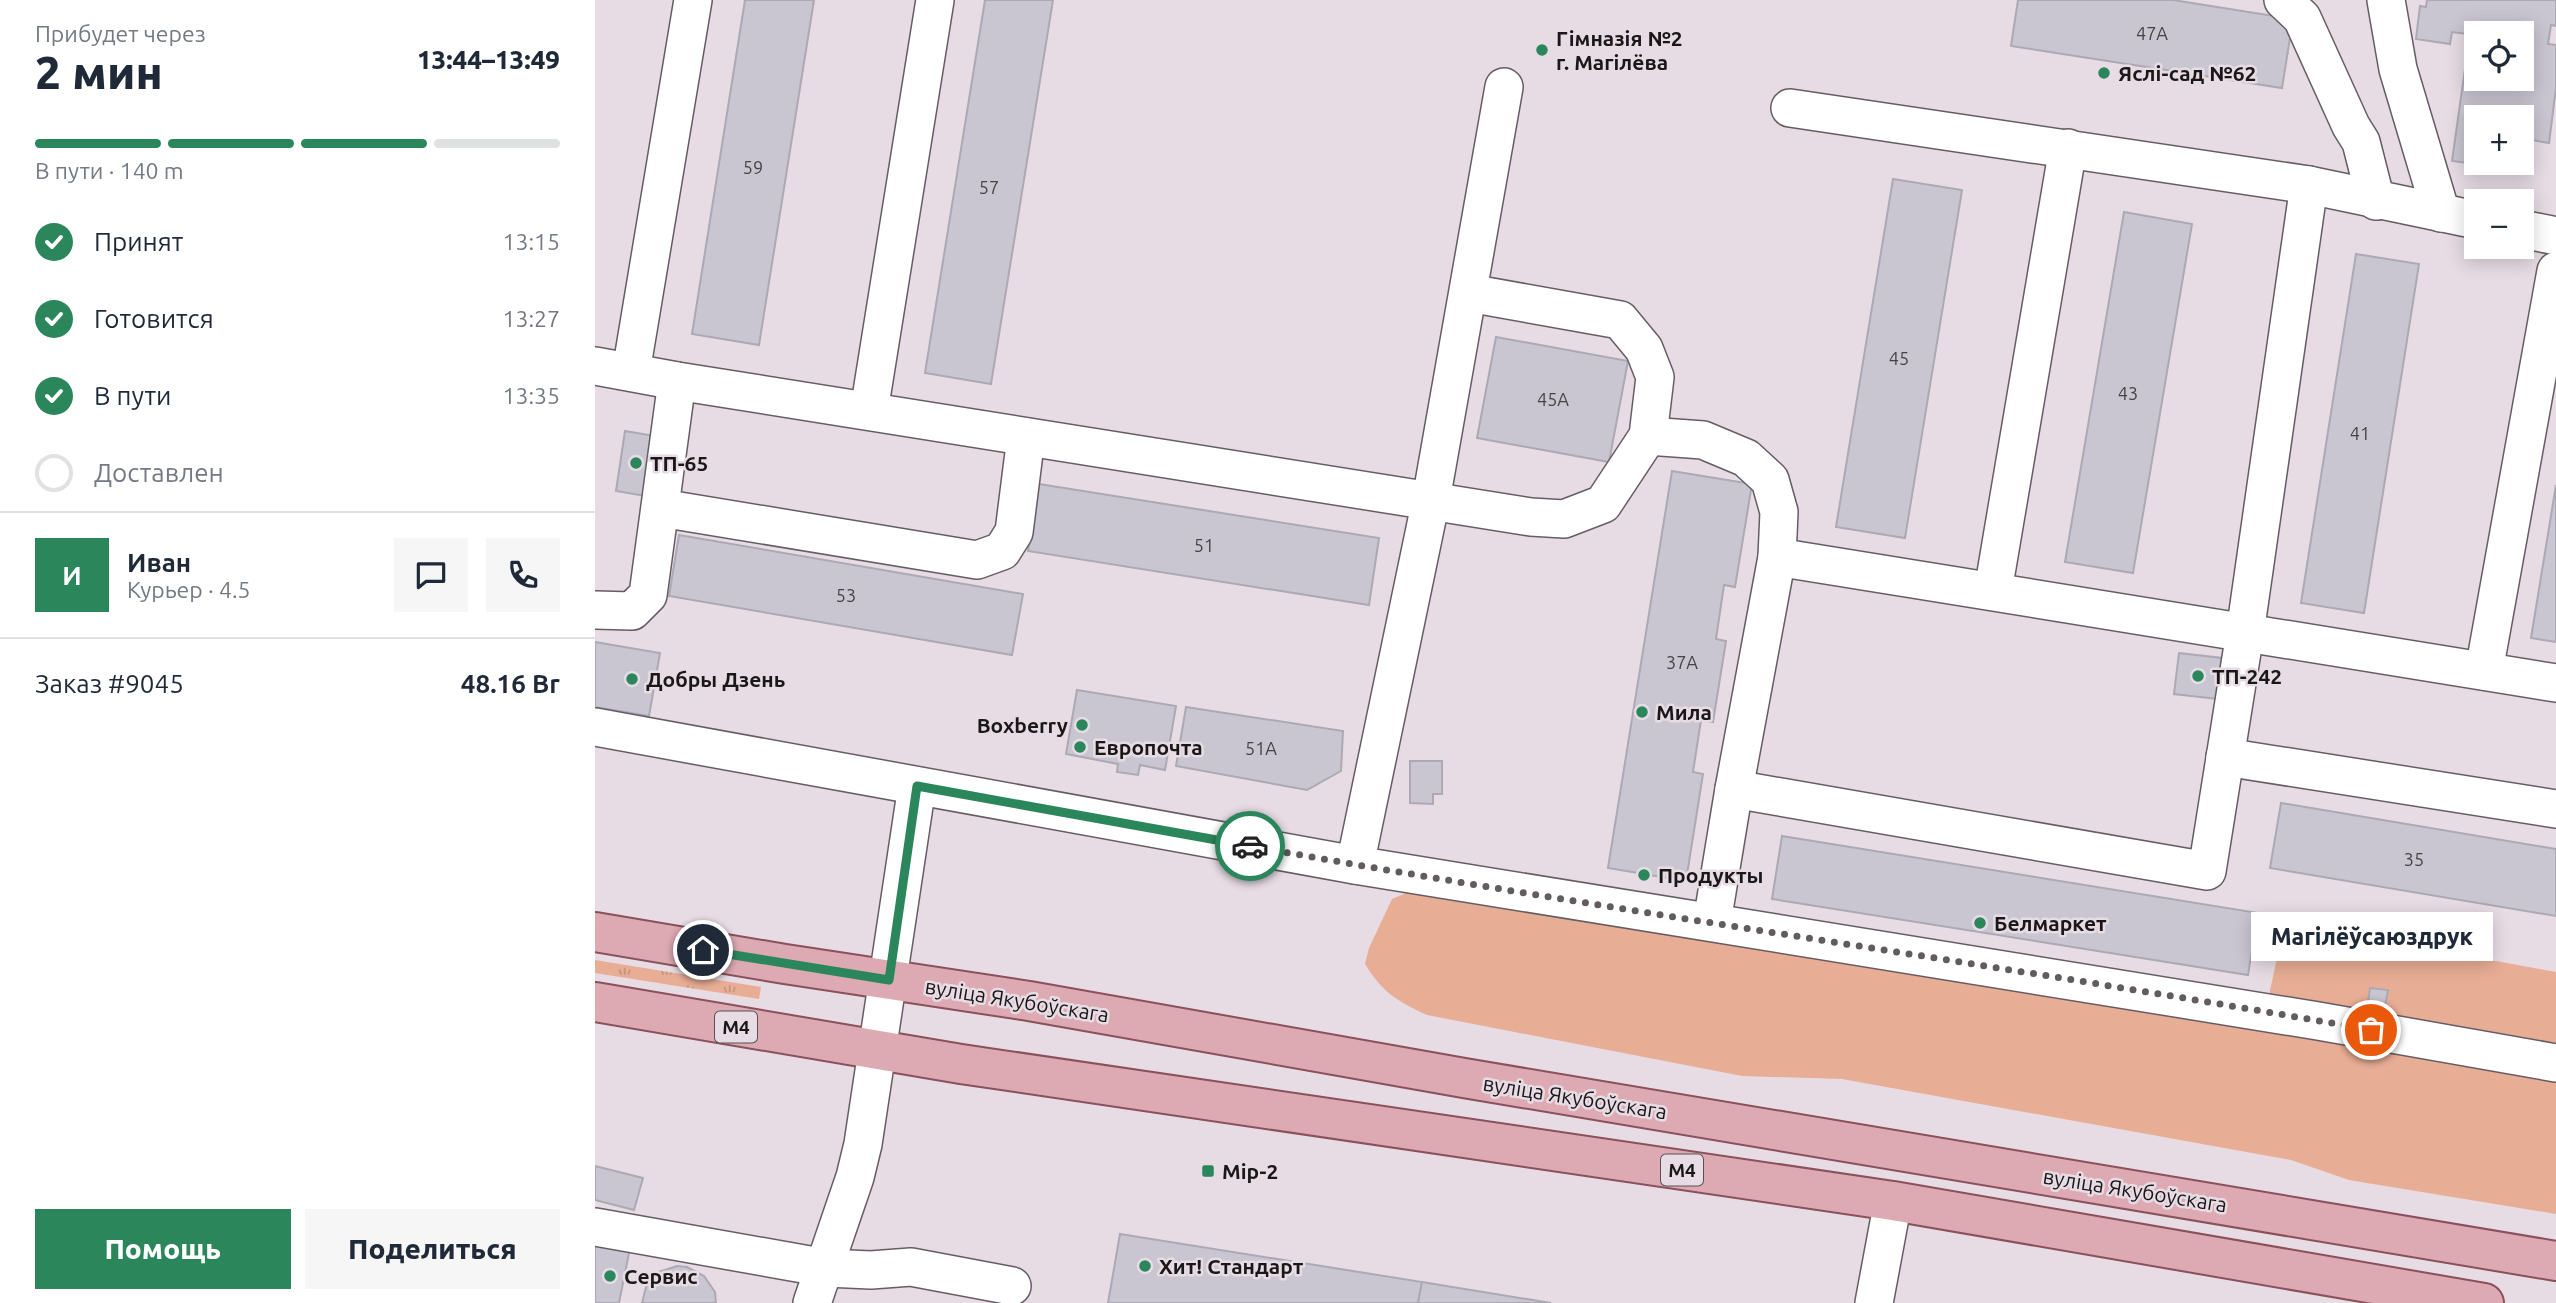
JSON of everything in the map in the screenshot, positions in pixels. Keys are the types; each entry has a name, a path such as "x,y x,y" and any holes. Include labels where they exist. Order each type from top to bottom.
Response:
{"main road":[{"name":"вуліца Якубоўскага","path":"595,932 1029,1001 1464,1078 2556,1261"},
{"name":"М4","path":"595,1002 877,1050 1893,1201 2484,1303"}],"lane":[{"path":"631,372 693,0"},
{"path":"869,411 935,0"},
{"path":"2283,0 2302,18 2351,126 2361,142 2376,201"},
{"path":"2386,0 2398,69 2441,213"},
{"path":"1355,866 1431,500 1504,87"},
{"path":"1790,108 2309,185 2464,218"},
{"path":"1993,591 2068,148"},
{"path":"1734,789 2207,871 2245,633 2309,185"},
{"path":"2534,231 2556,236"},
{"path":"2484,671 2556,271"},
{"path":"595,366 1531,517 1564,519 1603,505 1648,436 1655,377 1644,349 1621,320 1469,293"},
{"path":"595,611 632,611 647,595 677,381"},
{"path":"1648,436 1703,440 1746,458 1770,480 1779,512 1777,557 1712,922"},
{"path":"661,508 977,560 1002,551 1014,532 1026,437"},
{"path":"1777,557 2556,683"},
{"path":"595,727 1355,866 2318,1021 2556,1063"},
{"path":"2225,757 2556,809"},
{"path":"813,1303 855,1177 863,1144 917,786"},
{"path":"1874,1303 1893,1201"},
{"path":"595,1227 825,1268 871,1270 911,1267 1012,1286"}],"green space":[{"path":"1416,889 2262,1027 2285,922 2556,972 2556,1214 2349,1180 2291,1160 1842,1079 1742,1076 1427,1015 1391,995 1365,964 1369,948 1392,899"},
{"path":"595,960 761,987 759,999 595,973"}],"building":[{"path":"745,0 814,0 759,345 692,334"},
{"path":"985,0 1053,0 991,384 925,373"},
{"path":"2018,0 2173,0 2293,19 2282,88 2011,46"},
{"path":"2427,0 2556,0 2556,26 2551,25 2548,44 2556,45 2556,88 2549,143 2534,140 2534,105 2464,105 2464,163 2452,161 2464,76 2464,91 2534,91 2534,21 2464,21 2464,34 2452,32 2450,44 2416,39 2420,6 2426,7"},
{"path":"1893,179 1962,190 1905,538 1836,527"},
{"path":"2124,212 2192,224 2133,573 2065,562"},
{"path":"2356,254 2419,264 2364,613 2301,603"},
{"path":"1496,337 1628,361 1609,462 1477,438"},
{"name":"ТП-65","path":"625,431 655,436 646,496 616,491"},
{"path":"1672,471 1752,484 1735,587 1724,585 1716,639 1726,641 1713,722 1701,720 1693,772 1703,774 1686,881 1608,868"},
{"path":"1039,484 1379,538 1369,605 1028,551"},
{"path":"2556,485 2556,642 2531,638"},
{"path":"679,535 1023,594 1012,655 669,596"},
{"path":"595,642 660,653 649,716 595,707"},
{"name":"ТП-242","path":"2179,653 2222,658 2217,699 2174,694"},
{"path":"1077,690 1176,706 1165,770 1140,765 1138,775 1117,772 1118,764 1066,754"},
{"path":"1186,707 1343,731 1341,771 1307,790 1176,766"},
{"path":"1410,761 1442,761 1442,794 1433,794 1433,804 1410,803"},
{"path":"2281,803 2556,849 2556,916 2270,868"},
{"path":"1782,836 2258,913 2248,975 1772,899"},
{"path":"2370,988 2388,990 2385,1006 2368,1003"},
{"path":"595,1166 643,1178 634,1210 595,1200"},
{"path":"1120,1234 1422,1282 1418,1303 1108,1303"},
{"name":"Сервис","path":"595,1241 630,1248 619,1303 595,1303"},
{"path":"677,1266 687,1267 704,1276 715,1292 716,1303 642,1303 651,1278"},
{"path":"1422,1282 1551,1303 1418,1303"}],"way so far":[{"path":"1250,846 1355,866 2371,1030"}],"place":[{"name":"Гімназія №2 г. Магілёва","path":"1542,50"},
{"name":"Яслі-сад №62","path":"2104,73"},
{"name":"ТП-65","path":"636,463"},
{"name":"ТП-242","path":"2198,676"},
{"name":"Добры Дзень","path":"632,679"},
{"name":"Мила","path":"1642,712"},
{"name":"Boxberry","path":"1082,725"},
{"name":"Европочта","path":"1080,747"},
{"name":"Продукты","path":"1644,875"},
{"name":"Белмаркет","path":"1980,923"},
{"name":"Магілёўсаюздрук","path":"2371,1030"},
{"name":"Мір-2","path":"1208,1171"},
{"name":"Хит! Стандарт","path":"1145,1266"},
{"name":"Сервис","path":"610,1276"}],"route":[{"path":"703,950 889,980 917,786 1250,846"}]}
